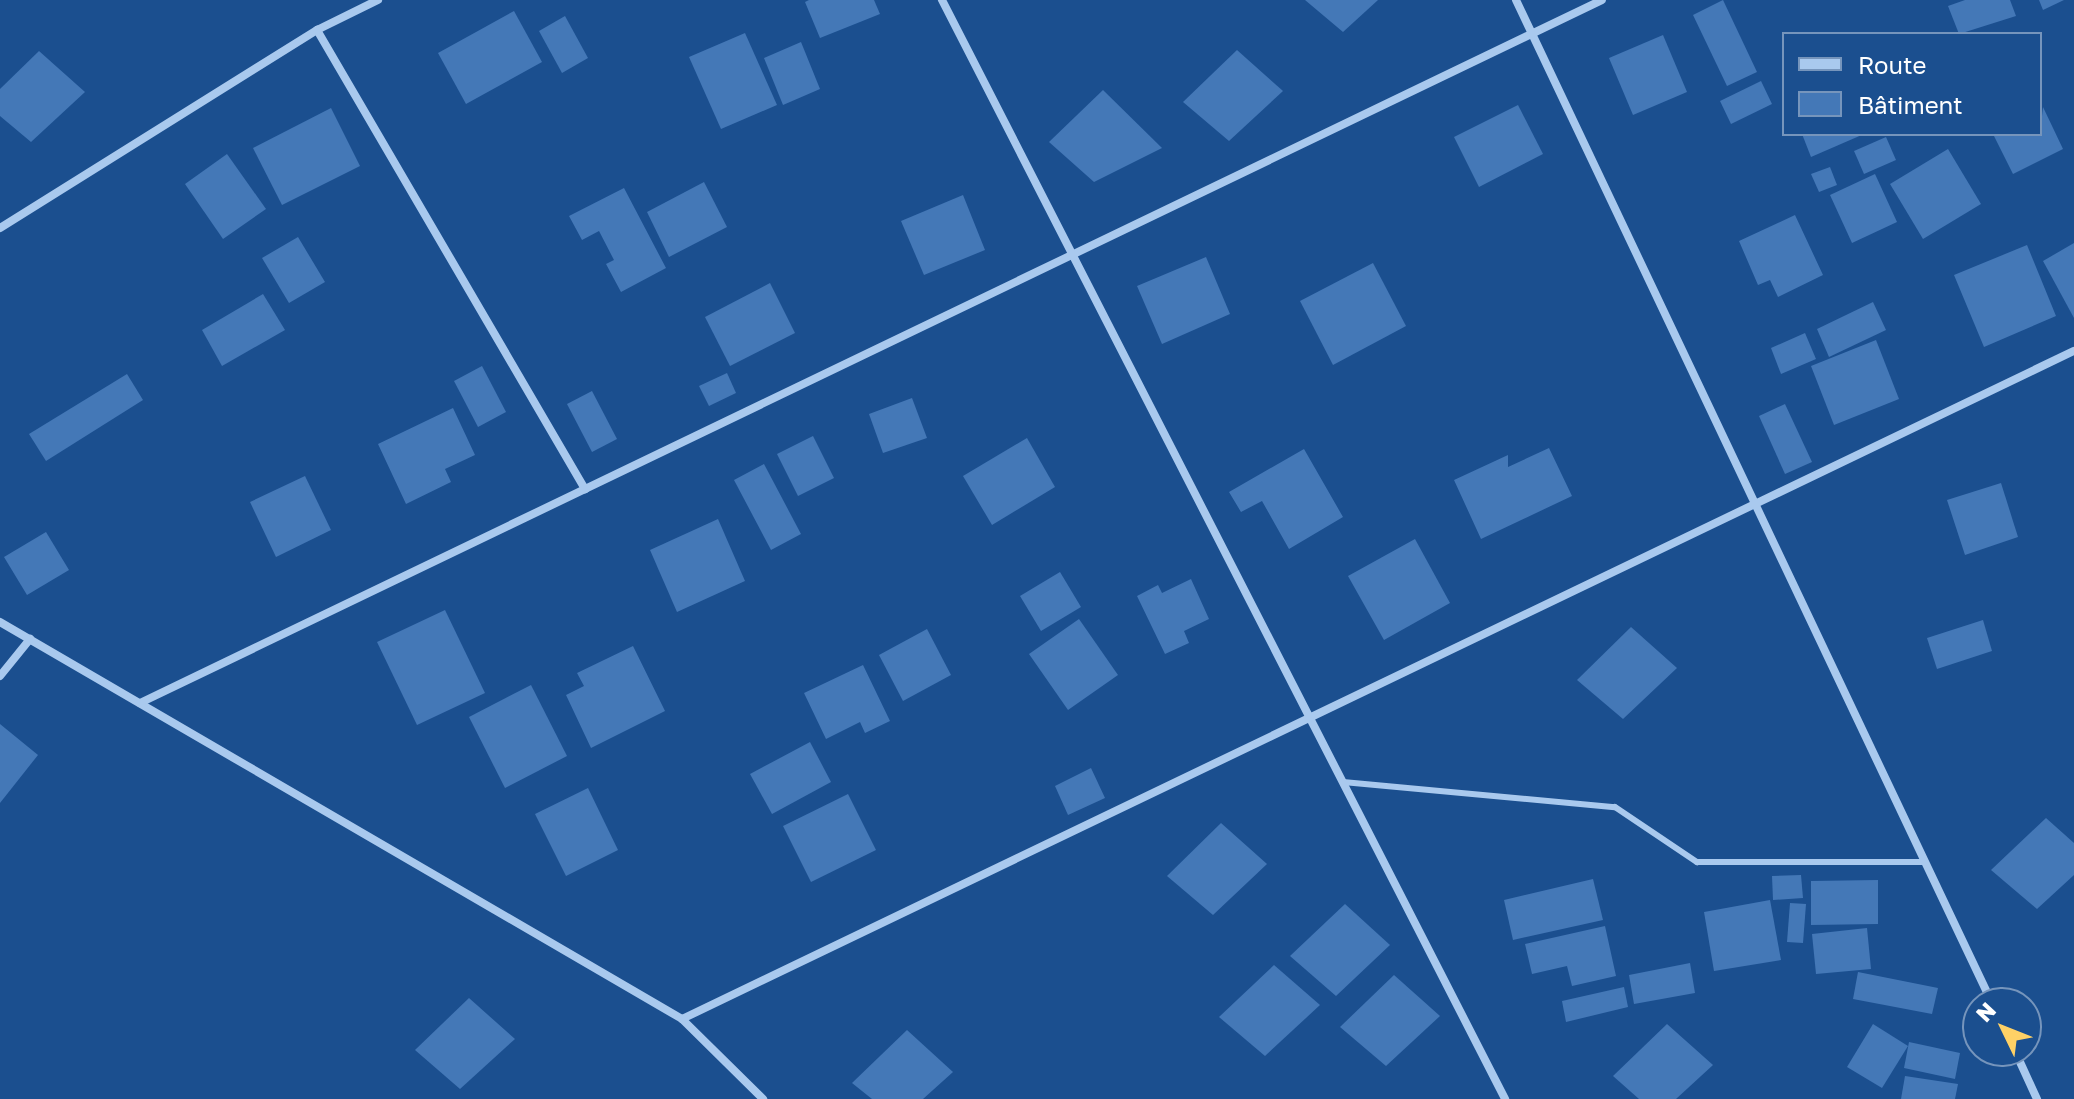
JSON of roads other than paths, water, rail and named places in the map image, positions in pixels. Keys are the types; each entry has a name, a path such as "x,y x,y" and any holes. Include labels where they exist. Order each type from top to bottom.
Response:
{"street":[{"path":"0,228 317,30 378,0"},
{"path":"942,0 1505,1099"},
{"path":"1516,0 1984,987"},
{"path":"140,703 1602,0"},
{"path":"317,30 585,489"},
{"path":"682,1019 2074,351"},
{"path":"0,622 682,1019 763,1099"},
{"path":"0,676 30,639"},
{"path":"2022,1067 2037,1099"}],"lane":[{"path":"1343,782 1615,807 1697,862 1925,862"}]}
